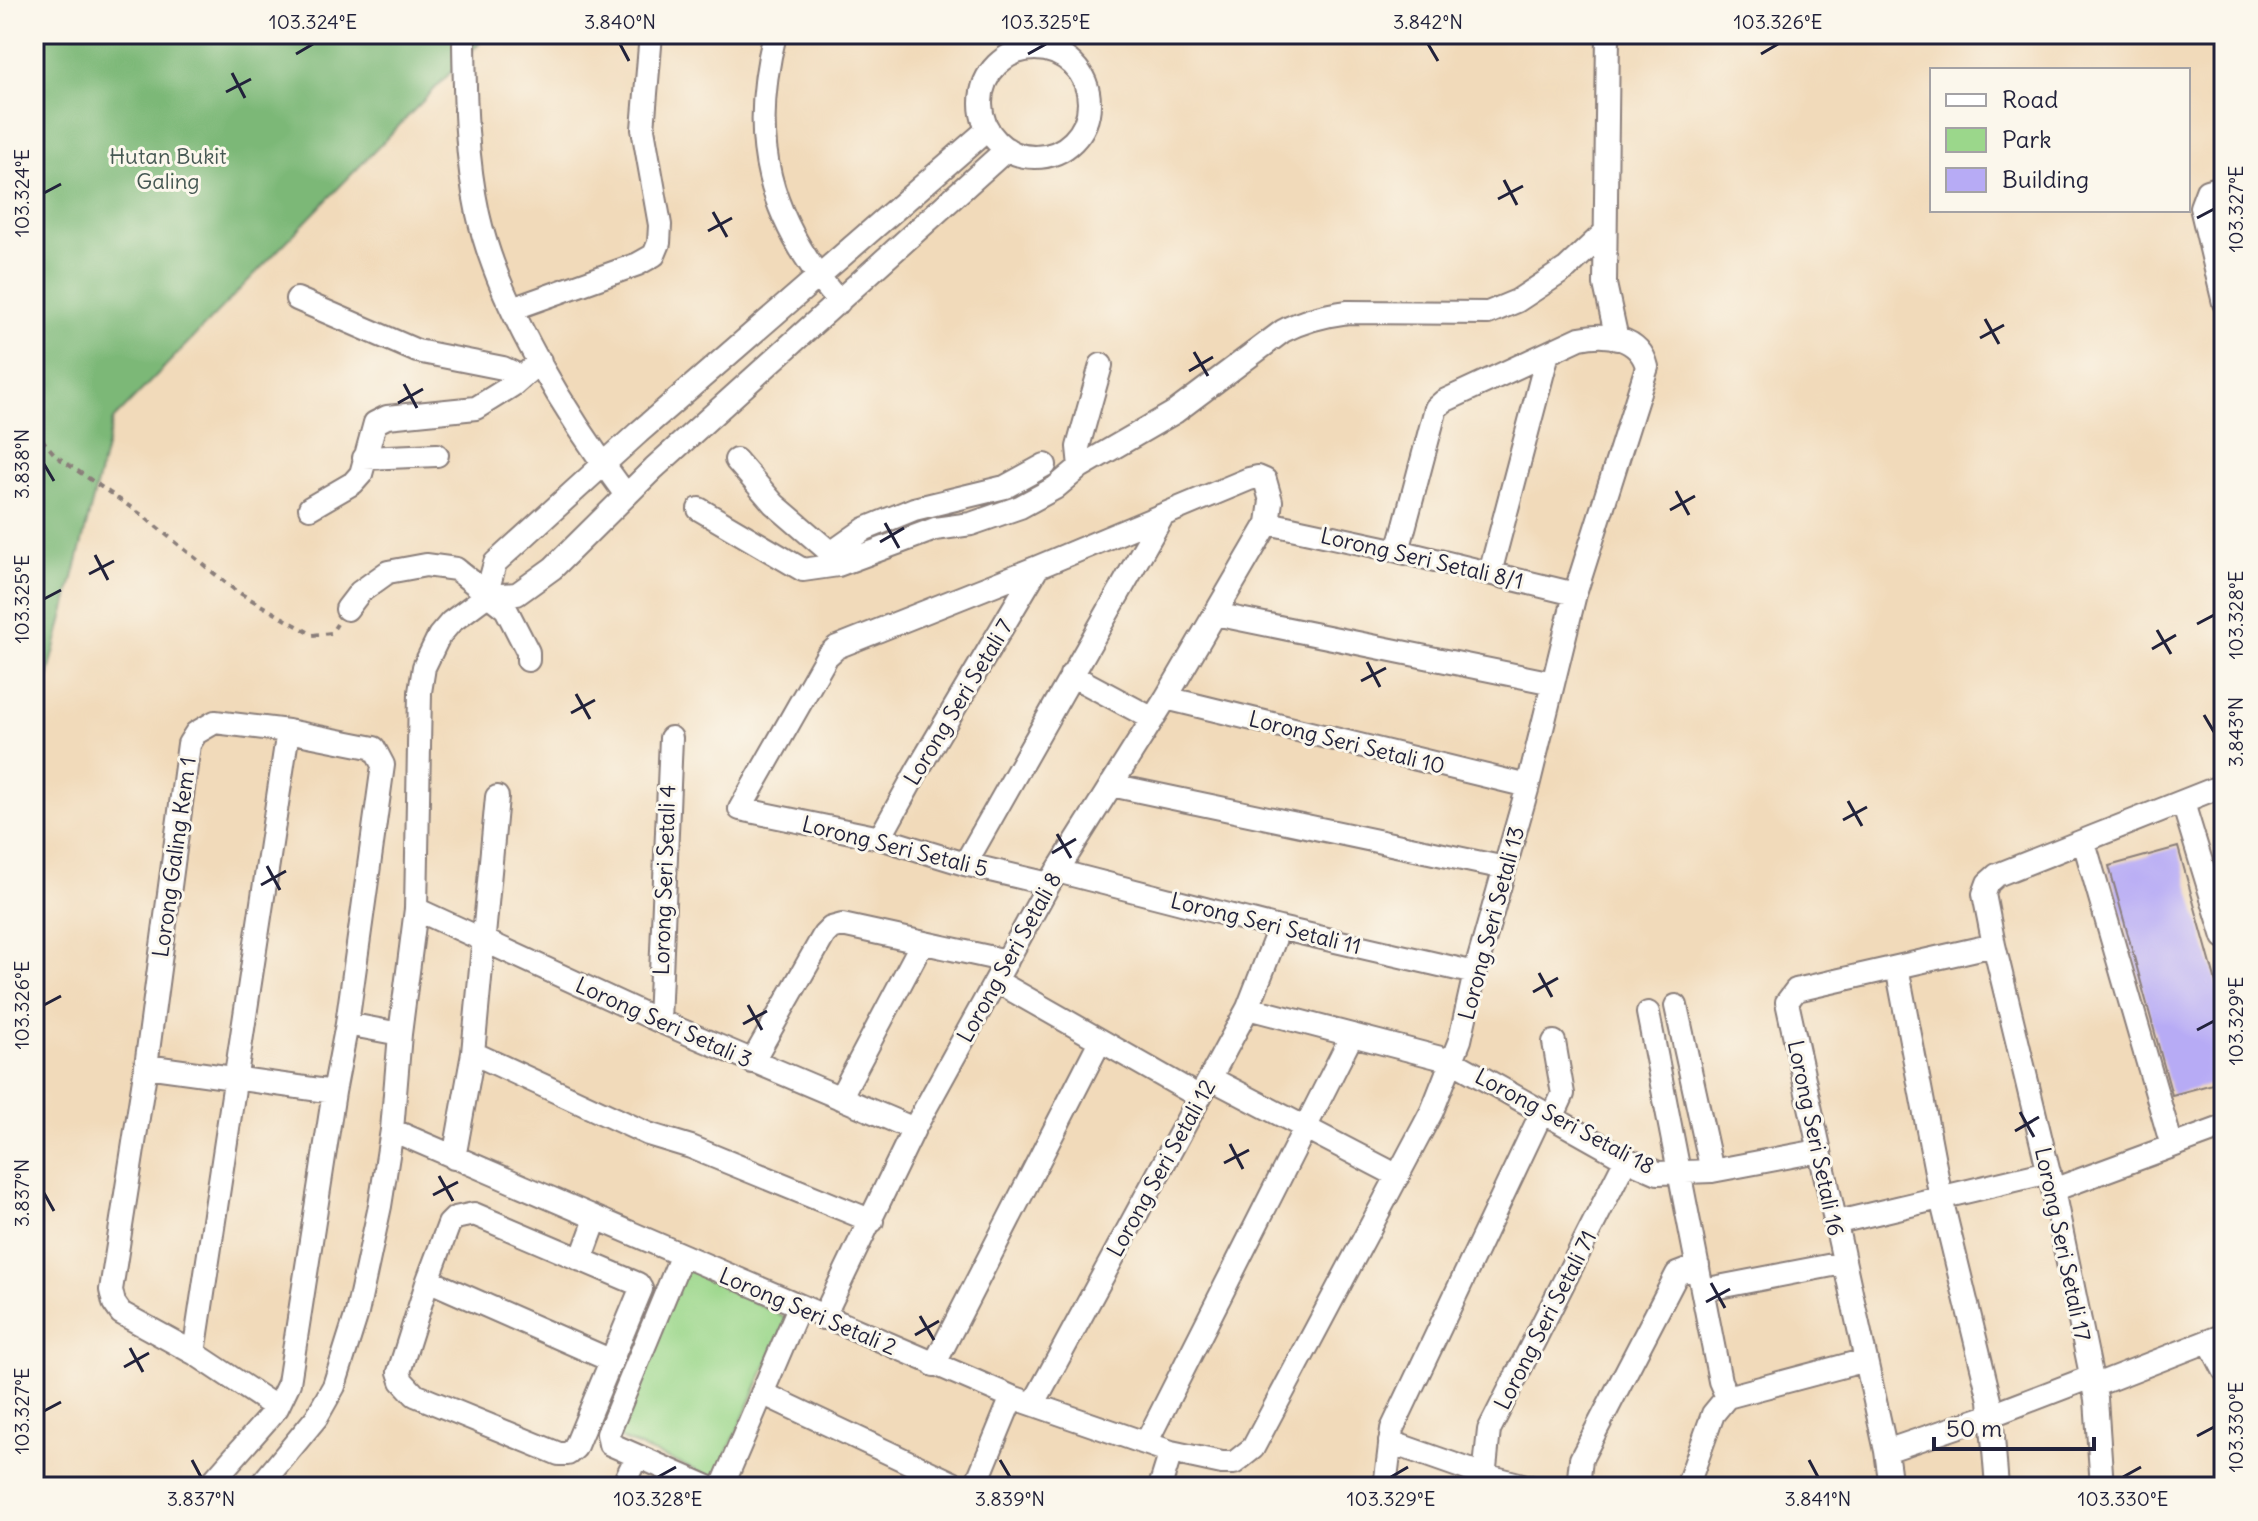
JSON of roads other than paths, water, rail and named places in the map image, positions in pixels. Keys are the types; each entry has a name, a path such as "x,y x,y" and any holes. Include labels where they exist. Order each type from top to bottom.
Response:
{"street":[{"path":"512,309 638,264 654,255 659,243 660,225 643,129 651,34"},
{"path":"775,34 767,66 762,116 771,182 793,239 839,302"},
{"name":"Lorong Seri Setali 13","path":"1234,1463 1253,1448 1432,1111 1460,1040 1475,973 1528,786 1575,594 1647,367 1645,360 1626,342 1605,284 1608,34"},
{"path":"1020,43 1046,49 1059,44 1084,79 1089,95 1089,113 1083,129 1072,143 1058,153 1040,157 1023,156 1007,149 988,129 982,111 982,93 988,75 1020,43"},
{"path":"464,44 465,116 471,176 489,249 512,309 540,361 603,464 626,495"},
{"path":"486,596 495,563 603,464 988,129"},
{"path":"259,1487 316,1418 334,1386 357,1313 380,1206 392,1130 400,1034 416,909 420,692 424,667 439,636 451,622 486,596 517,594 553,568 626,495 1007,149"},
{"path":"2224,186 2207,191 2202,198 2203,217 2224,299"},
{"path":"699,509 803,570 935,529 971,524 1020,507 1055,488 1080,467 1175,412 1297,323 1348,312 1488,313 1517,301 1567,268 1604,233"},
{"path":"297,299 417,351 503,368 522,377"},
{"path":"1398,551 1436,408 1444,401 1593,335 1603,334 1626,342"},
{"path":"1490,573 1548,353"},
{"path":"310,508 353,483 361,474 375,423 387,417 476,408 540,361"},
{"path":"1080,467 1078,447 1101,365"},
{"path":"364,458 437,455"},
{"path":"736,460 774,504 834,559"},
{"path":"834,559 865,529 914,509 1005,487 1045,465"},
{"path":"1038,567 1258,477 1265,480 1271,501 1268,523"},
{"path":"965,864 1163,515"},
{"name":"Lorong Seri Setali 8/1","path":"1268,523 1575,594"},
{"name":"Lorong Seri Setali 8","path":"823,1318 914,1129 1053,878 1166,698 1268,523"},
{"path":"347,609 360,592 388,572 426,565 456,569 506,609 528,652 528,660"},
{"name":"Lorong Seri Setali 5","path":"1038,567 837,647 827,656 740,809 880,838 965,864 1053,878"},
{"name":"Lorong Seri Setali 7","path":"880,838 1038,567"},
{"path":"1215,614 1553,683"},
{"path":"1071,675 1153,719"},
{"name":"Lorong Seri Setali 10","path":"1166,698 1528,786"},
{"name":"Lorong Galing Kem 1","path":"208,1487 277,1408 289,1383 347,1024 383,765 374,748 288,731 215,722 196,733 189,744 146,1066 111,1290 114,1303 121,1313 194,1353 277,1408"},
{"path":"194,1353 288,731"},
{"name":"Lorong Seri Setali 4","path":"659,1021 671,738"},
{"path":"1111,785 1505,868"},
{"name":"Lorong Seri Setali 17","path":"2102,1487 2092,1381 2051,1181 1984,894 1988,883 1997,875 2224,785"},
{"path":"454,1158 473,1053 497,797"},
{"path":"2183,803 2224,937"},
{"path":"2084,842 2172,1146"},
{"name":"Lorong Seri Setali 11","path":"1053,878 1475,973"},
{"name":"Lorong Seri Setali 3","path":"416,909 659,1021 914,1129"},
{"path":"752,1062 824,935 831,928 842,925 1007,961"},
{"name":"Lorong Seri Setali 12","path":"1034,1403 1248,1008 1279,928"},
{"path":"840,1098 922,943"},
{"name":"Lorong Seri Setali 16","path":"1891,1487 1886,1451 1787,1002 1796,990 1994,945"},
{"path":"1897,967 1941,1198 1987,1383 1997,1487"},
{"path":"996,981 1100,1041 1306,1128 1398,1176"},
{"path":"1676,1006 1712,1171"},
{"name":"Lorong Seri Setali 18","path":"1248,1008 1452,1061 1626,1159 1658,1173 1712,1171 1818,1151"},
{"path":"1648,1013 1720,1381 1727,1397"},
{"path":"347,1024 400,1034"},
{"path":"1146,1443 1352,1035"},
{"path":"934,1365 1100,1041"},
{"path":"1385,1487 1392,1429 1547,1115 1563,1094 1554,1042"},
{"path":"473,1053 648,1134 691,1147 872,1221"},
{"path":"146,1066 334,1092"},
{"path":"1834,1223 1941,1198 2051,1181 2172,1146 2224,1127"},
{"name":"Lorong Seri Setali 2","path":"392,1130 1012,1397 1171,1452 1234,1463"},
{"name":"Lorong Seri Setali 71","path":"1483,1481 1489,1430 1626,1159"},
{"path":"474,1214 638,1284 641,1289 612,1361 575,1448 568,1454 559,1454 415,1395 402,1381 399,1372 428,1280 449,1224 455,1218 474,1214"},
{"path":"581,1260 596,1219"},
{"path":"681,1257 608,1434 610,1444 708,1487"},
{"path":"1703,1290 1843,1263"},
{"path":"1578,1487 1581,1459 1677,1274 1698,1266"},
{"path":"428,1280 612,1361"},
{"path":"722,1487 799,1307"},
{"path":"1886,1451 2216,1338 2224,1370"},
{"path":"1687,1487 1713,1414 1727,1397 1866,1360"},
{"path":"762,1393 961,1487"},
{"path":"975,1487 1012,1397"},
{"path":"1390,1442 1483,1481 1530,1487"},
{"path":"1160,1487 1171,1452"},
{"path":"622,1487 637,1456"}],"park label":[{"name":"Hutan Bukit Galing","path":"168,168"}]}
